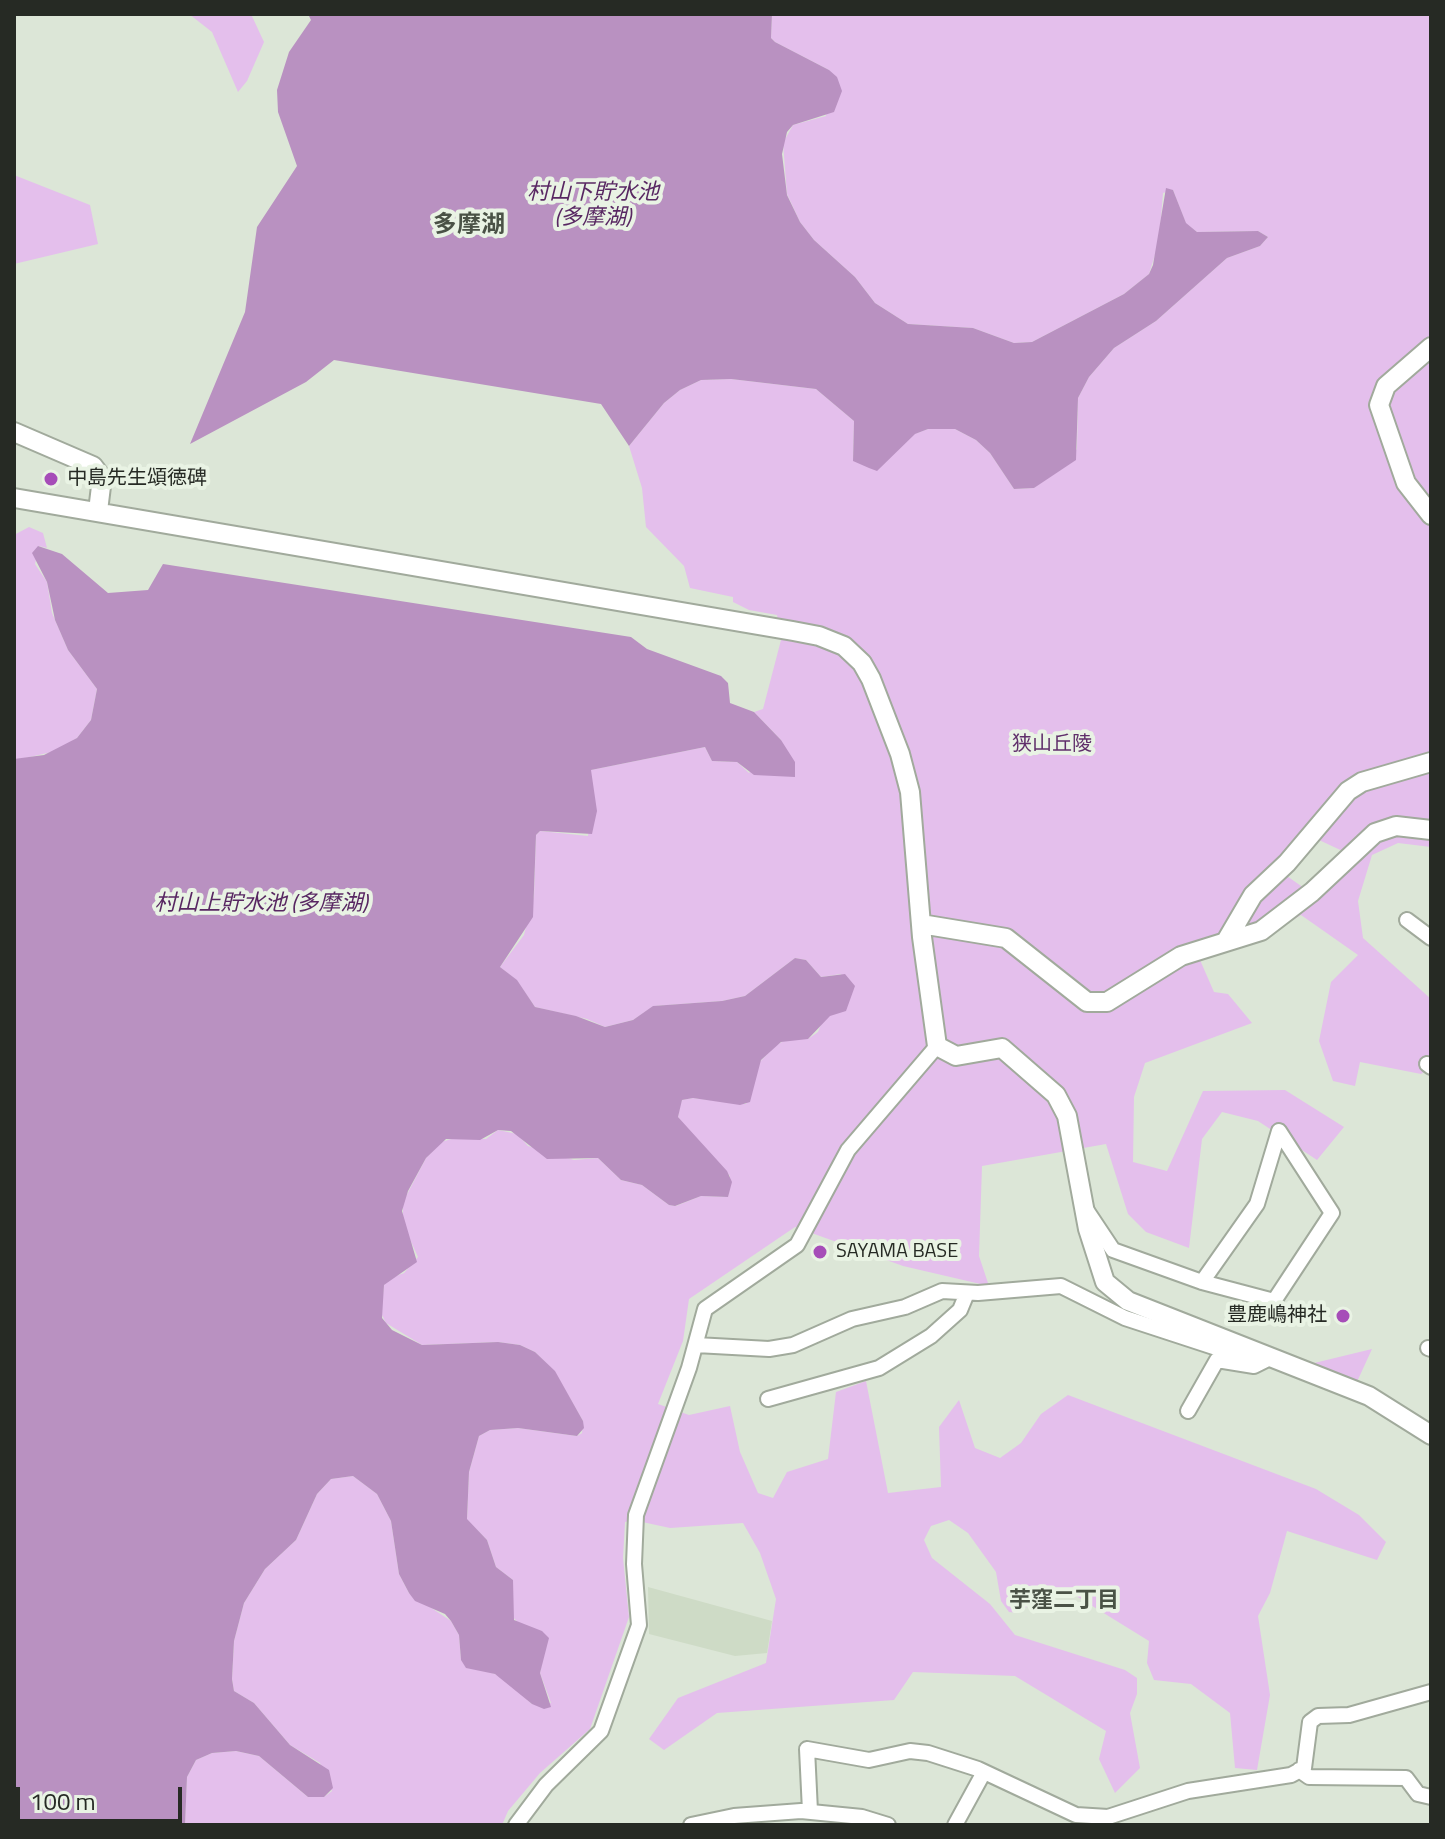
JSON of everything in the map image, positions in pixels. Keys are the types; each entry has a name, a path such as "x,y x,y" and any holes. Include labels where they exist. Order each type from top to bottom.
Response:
{"street":[{"path":"1431,347 1386,386 1379,405 1406,483 1431,515"},
{"path":"14,432 93,466 102,478 98,511"},
{"path":"14,498 835,641 853,654 867,670 900,754 913,810 921,924 937,1046 848,1150 797,1245 708,1306 636,1515 634,1564 639,1625 601,1731 546,1785 516,1825"},
{"path":"1226,941 1253,895 1287,863 1348,791 1384,774 1431,762"},
{"path":"921,924 1006,938 1087,1002 1096,1004 1118,997 1181,956 1269,925 1324,882 1375,833 1396,826 1431,830"},
{"path":"1407,920 1431,938"},
{"path":"937,1046 956,1056 1002,1048 1050,1086 1067,1116 1101,1272 1118,1295 1369,1396 1431,1435"},
{"path":"1085,1208 1113,1250 1202,1282 1274,1301 1332,1213 1279,1131 1257,1204 1202,1282"},
{"path":"696,1345 756,1350 793,1345 852,1319 905,1307 942,1291 967,1293 1061,1286 1125,1318 1154,1328 1235,1354 1265,1354"},
{"path":"768,1399 879,1368 939,1330 960,1310 967,1293"},
{"path":"1188,1411 1217,1360 1254,1366 1265,1354"},
{"path":"810,1811 807,1749 869,1760 910,1751 928,1753 984,1772 1043,1802 1091,1818 1108,1817 1188,1791 1291,1775 1304,1768 1310,1722 1318,1716 1349,1715 1431,1692"},
{"path":"1299,1770 1309,1777 1406,1778 1418,1794 1431,1797"},
{"path":"955,1825 984,1772"},
{"path":"691,1825 734,1816 810,1811 862,1817 888,1825"}],"shaded area":[{"path":"648,1587 772,1621 767,1653 735,1656 649,1634"}],"green space":[{"path":"189,14 251,14 264,42 247,81 238,92 212,32"},
{"name":"狭山丘陵","path":"772,14 1431,14 1431,847 1398,843 1372,855 1358,901 1363,938 1431,999 1431,1067 1421,1074 1360,1062 1355,1086 1333,1081 1319,1041 1331,982 1358,955 1301,915 1265,937 1200,960 1214,992 1228,994 1252,1023 1145,1063 1134,1097 1133,1162 1167,1171 1203,1091 1285,1090 1344,1127 1317,1160 1258,1121 1222,1112 1202,1139 1189,1248 1146,1232 1128,1214 1106,1144 982,1166 979,1256 989,1286 903,1266 795,1227 689,1299 683,1341 658,1404 689,1415 730,1406 740,1452 758,1493 773,1498 787,1472 828,1459 836,1392 866,1381 888,1493 941,1487 939,1427 959,1400 975,1448 1000,1458 1021,1443 1041,1414 1068,1395 1316,1489 1359,1515 1386,1542 1377,1560 1287,1531 1270,1593 1258,1616 1270,1695 1257,1770 1235,1768 1230,1713 1191,1684 1154,1680 1147,1663 1149,1641 1068,1591 1039,1598 1018,1613 1009,1612 1001,1601 996,1572 968,1533 949,1520 931,1526 924,1540 932,1558 990,1604 1015,1635 1125,1670 1137,1678 1137,1694 1130,1713 1140,1768 1115,1793 1099,1759 1106,1731 1015,1676 913,1672 894,1700 717,1713 664,1750 649,1739 678,1698 766,1663 776,1599 760,1553 743,1523 670,1528 633,1520 625,1522 623,1558 629,1617 590,1729 540,1773 508,1811 502,1825 185,1825 187,1777 196,1760 212,1753 236,1751 259,1756 308,1797 324,1797 332,1791 320,1763 290,1745 254,1703 234,1691 232,1679 234,1641 244,1603 265,1569 296,1540 317,1494 331,1479 353,1476 377,1494 391,1521 399,1574 409,1593 451,1621 459,1635 461,1660 502,1677 532,1704 551,1703 540,1673 544,1651 512,1616 513,1580 496,1567 487,1540 467,1520 469,1472 479,1436 490,1430 518,1428 577,1436 582,1433 583,1421 554,1371 535,1352 520,1345 498,1342 422,1345 386,1323 381,1313 384,1285 388,1279 404,1273 418,1257 403,1224 403,1202 426,1158 441,1142 455,1138 486,1139 498,1130 517,1134 528,1146 574,1160 598,1158 621,1180 642,1185 669,1205 676,1206 701,1196 728,1197 730,1176 678,1117 682,1100 693,1098 746,1104 757,1065 775,1046 787,1039 808,1039 818,1032 841,974 821,977 806,960 795,958 745,996 722,1001 654,1006 633,1020 605,1027 587,1019 535,1007 517,981 500,967 524,935 534,896 536,835 540,831 588,836 591,770 705,747 712,761 737,762 749,773 781,740 754,712 763,709 781,640 777,615 749,610 733,602 733,597 690,588 684,566 646,527 642,488 629,446 664,403 680,390 701,380 731,379 816,389 854,421 853,460 887,460 914,434 928,429 955,429 976,440 990,453 1014,489 1034,488 1077,449 1078,398 1089,377 1114,348 1156,321 1227,258 1260,246 1268,237 1258,231 1197,232 1186,224 1173,190 1163,193 1159,242 1149,274 1124,294 1032,342 1014,343 973,328 908,324 875,303 855,277 814,240 800,222 787,194 783,143 793,125 826,116 829,70 771,38","holes":["1304,833 1349,854 1311,893 1277,869"]},
{"path":"14,175 90,205 98,244 14,264"},
{"path":"29,527 43,533 47,548 39,546 35,564 47,582 52,613 68,650 97,689 91,720 77,738 56,751 14,759 14,535"},
{"path":"1372,1349 1356,1384 1306,1365"}],"water":[{"name":"村山下貯水池 (多摩湖)","path":"308,14 772,14 771,38 829,70 837,77 842,91 834,112 793,125 787,132 782,154 787,195 800,222 814,240 855,277 875,303 908,324 973,328 1014,343 1032,342 1124,294 1149,274 1153,265 1166,188 1173,190 1186,223 1197,232 1258,231 1268,237 1260,246 1227,258 1156,321 1114,348 1089,377 1078,398 1076,460 1034,488 1014,489 990,453 976,440 955,429 928,429 915,434 877,471 853,461 854,421 816,389 731,379 701,380 680,390 664,403 629,446 601,404 334,360 306,382 190,444 245,312 257,227 297,166 278,112 277,90 289,52 311,20"},
{"name":"村山上貯水池 (多摩湖)","path":"38,546 62,554 108,593 148,590 163,564 631,637 647,649 721,676 728,683 730,703 754,712 781,740 795,762 795,777 754,775 737,762 712,761 705,747 591,770 597,811 592,834 540,831 536,835 533,917 500,967 517,980 535,1007 576,1016 605,1027 633,1020 653,1006 722,1001 745,996 795,958 806,960 821,977 845,974 855,986 846,1011 830,1016 808,1039 781,1042 761,1060 750,1102 740,1105 693,1098 682,1100 678,1117 727,1171 732,1182 728,1197 701,1196 675,1206 669,1205 642,1185 621,1180 598,1158 547,1159 511,1131 498,1130 480,1140 446,1139 426,1158 408,1191 402,1211 417,1262 384,1285 382,1318 392,1330 422,1345 498,1342 520,1345 535,1352 555,1371 583,1421 584,1428 577,1436 518,1428 490,1430 479,1436 469,1472 467,1519 487,1540 496,1567 513,1580 514,1620 542,1631 549,1638 540,1673 551,1707 544,1709 532,1704 495,1674 466,1668 461,1660 459,1635 451,1621 445,1614 415,1601 399,1574 391,1521 377,1494 353,1476 331,1479 317,1494 296,1540 265,1569 244,1603 234,1641 232,1679 234,1691 254,1703 290,1745 329,1770 333,1788 324,1797 308,1797 259,1756 236,1751 212,1753 196,1760 187,1777 185,1825 14,1825 14,759 44,755 77,738 91,720 97,689 68,650 55,620 47,582 32,553"}],"place":[{"name":"中島先生頌徳碑","path":"51,479"},
{"name":"SAYAMA BASE","path":"820,1252"},
{"name":"豊鹿嶋神社","path":"1343,1316"}],"district":[{"name":"多摩湖","path":"469,226"},
{"name":"芋窪二丁目","path":"1064,1602"}]}
